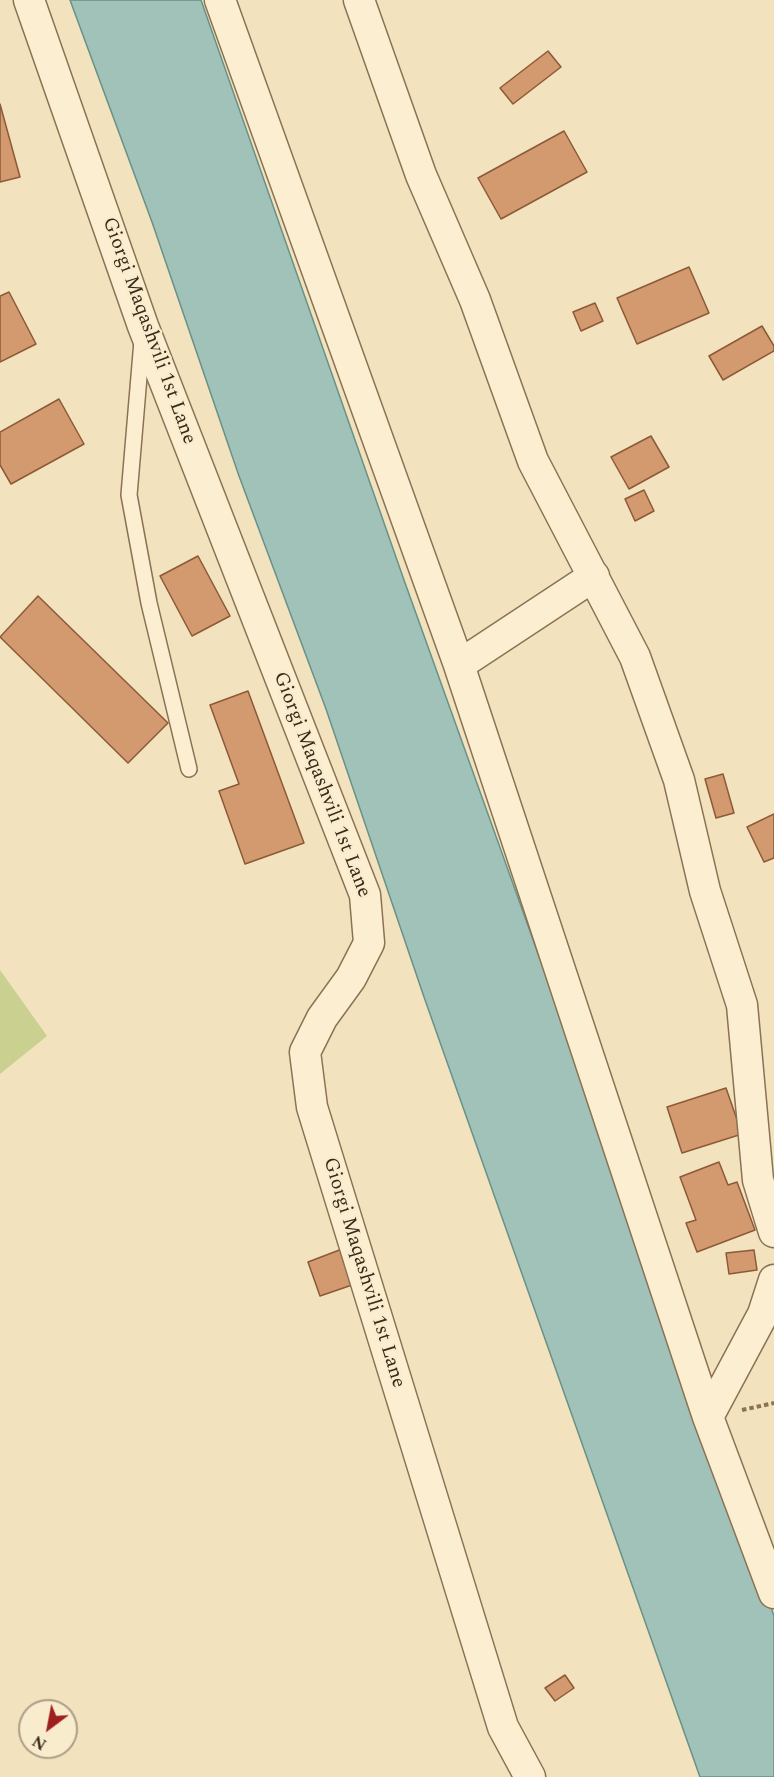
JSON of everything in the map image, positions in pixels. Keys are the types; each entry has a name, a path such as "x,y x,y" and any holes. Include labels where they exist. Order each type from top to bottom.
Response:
{"street":[{"name":"Giorgi Maqashvili 1st Lane","path":"29,0 143,326 365,896 369,943 351,978 322,1018 305,1052 312,1107 503,1727 530,1777"},
{"path":"220,0 459,664 708,1417 774,1593"},
{"path":"359,0 421,175 476,300 533,460 635,657 679,780 705,891 742,1005 758,1180 774,1232"},
{"path":"459,664 594,576"},
{"path":"708,1417 763,1314 774,1280"}],"lane":[{"path":"143,326 129,495 149,603 189,769"}],"green space":[{"path":"0,970 47,1036 0,1074"}],"water":[{"path":"70,0 201,0 404,580 774,1616 774,1777 700,1777 424,997 326,709 239,476 152,222"}],"building":[{"path":"548,51 561,67 513,104 500,88"},
{"path":"0,104 20,177 0,182"},
{"path":"564,131 587,172 501,219 478,178"},
{"path":"689,267 709,313 637,344 617,298"},
{"path":"9,292 36,344 0,362 0,296"},
{"path":"595,303 603,321 581,331 573,312"},
{"path":"762,326 774,346 774,351 723,380 709,356"},
{"path":"59,399 84,444 11,484 0,465 0,432"},
{"path":"651,436 669,467 629,489 611,457"},
{"path":"644,490 654,511 635,521 625,499"},
{"path":"198,556 230,616 192,636 160,576"},
{"path":"38,596 168,723 128,763 0,637"},
{"path":"248,691 304,843 245,864 219,791 239,784 210,705"},
{"path":"723,774 734,813 716,818 705,779"},
{"path":"774,814 774,858 764,862 747,827"},
{"path":"726,1088 742,1134 682,1153 667,1107"},
{"path":"719,1162 728,1185 737,1182 755,1230 697,1252 686,1223 696,1220 680,1177"},
{"path":"342,1249 355,1284 320,1296 308,1262"},
{"path":"754,1250 757,1270 729,1274 726,1253"},
{"path":"565,1675 574,1688 555,1701 545,1688"}]}
